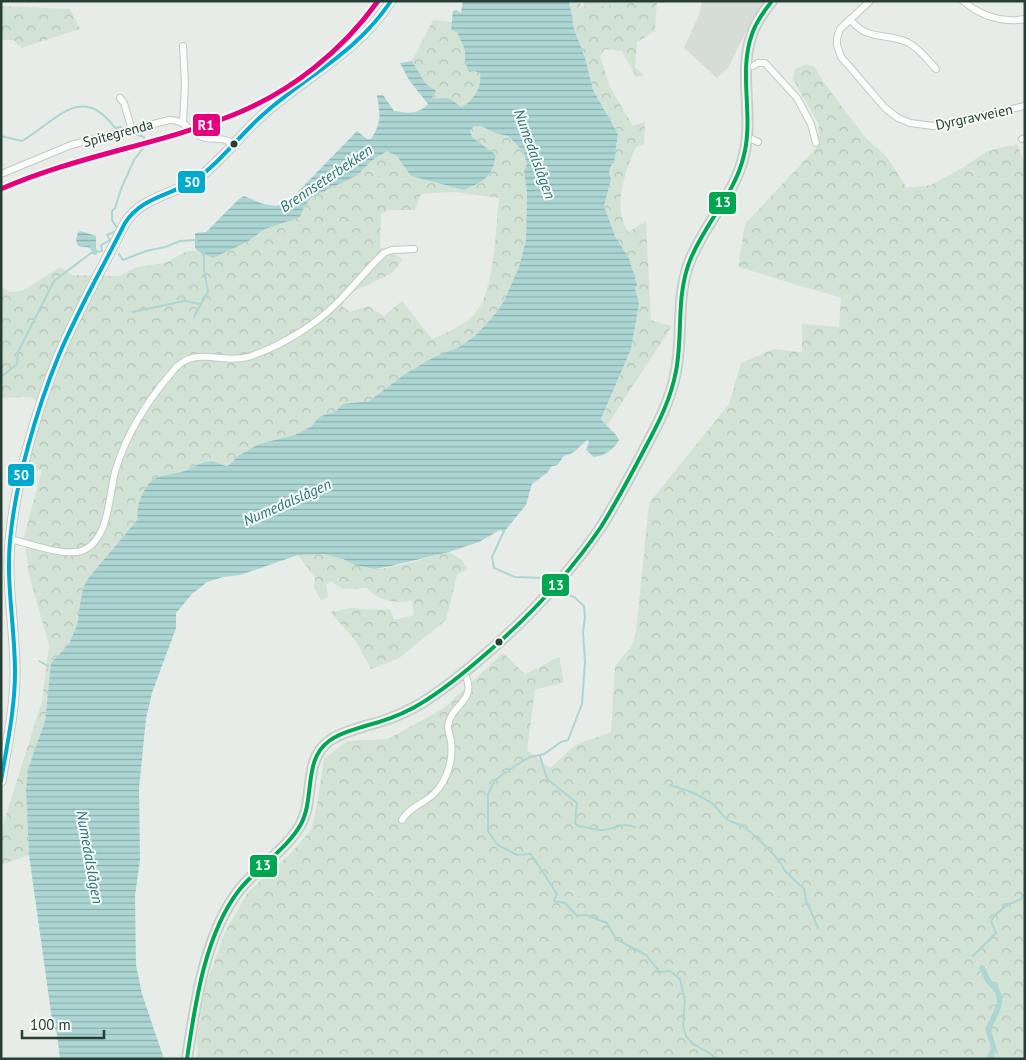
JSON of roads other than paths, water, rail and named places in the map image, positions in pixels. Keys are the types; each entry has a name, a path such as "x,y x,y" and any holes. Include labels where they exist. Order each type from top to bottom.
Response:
{"main road":[{"path":"1,781 15,688 8,581 10,539 23,468 54,369 70,332 125,223 133,212 144,203 196,179 210,168 266,112 353,46 376,22 391,1"},
{"path":"187,1059 202,973 222,921 242,887 288,841 302,822 309,800 314,765 323,747 335,737 386,720 412,708 438,692 512,630 558,584 589,544 633,472 664,410 676,376 682,298 688,268 704,232 736,179 744,157 747,137 747,51 755,26 772,1"}],"street":[{"name":"Dyrgravveien","path":"870,1 840,29 836,38 837,45 841,57 880,102 898,118 910,123 933,126 1025,106"},
{"path":"963,1 976,11 993,18 1015,21 1025,19"},
{"path":"850,18 865,32 905,41 913,46 936,69"},
{"path":"183,46 186,84 183,123 200,136 224,139 234,144"},
{"path":"753,66 764,62 797,98 811,124 816,143"},
{"path":"120,98 132,130"},
{"name":"Spitegrenda","path":"1,174 71,145 169,120 178,120 183,123"},
{"path":"747,137 758,142"},
{"path":"10,539 67,552 78,552 89,548 102,531 116,471 130,434 148,403 179,364 190,357 236,359 248,358 263,352 305,329 336,305 384,253 392,250 414,250"},
{"path":"402,820 407,813 439,790 446,776 452,761 448,726 454,712 469,689 469,683 464,672"}],"water":[{"name":"Numedalslågen","path":"463,1 569,1 574,29 585,58 593,90 618,134 614,163 609,173 611,179 604,206 615,236 629,258 637,285 635,288 639,304 631,349 601,419 619,440 609,452 602,455 594,457 586,450 588,440 574,452 564,456 558,464 552,466 547,473 532,484 526,505 504,532 500,530 479,542 449,552 374,569 355,565 343,559 325,554 298,555 240,575 223,577 207,582 192,594 176,613 176,628 152,693 146,719 139,788 140,860 135,896 136,965 142,994 164,1059 60,1059 57,1034 52,1020 29,855 26,790 28,769 45,721 51,663 69,644 77,625 82,592 86,581 138,519 138,508 142,495 153,480 161,476 185,471 206,462 212,461 228,466 238,456 259,444 295,435 312,426 319,417 336,411 343,404 369,401 405,374 434,357 459,347 476,335 497,312 504,301 519,267 526,240 527,194 524,172 527,164 523,151 508,136 495,133 481,126 474,126 470,131 472,137 496,155 492,169 486,178 464,190 411,176 397,156 387,151 370,162 358,175 312,197 303,208 300,217 265,229 247,242 213,258 195,248 195,233 206,232 244,196 261,203 276,206 287,203 357,131 367,139 371,139 377,128 379,118 377,95 383,95 394,111 416,112 424,108 428,104 409,80 400,63 412,61 425,83 436,91 432,98 448,98 461,107 470,101 480,83 480,73 469,72 465,63 465,50 457,32 451,30 453,11 456,10 461,13"},
{"path":"81,231 96,236 96,247 78,246 76,240 78,232"}],"waterway":[{"path":"1,136 22,141 58,116 80,107 91,108 103,115 115,128 121,127 124,129"},
{"name":"Brennseterbekken","path":"1,377 17,364 18,352 54,281 91,253 102,251 101,245 110,240 107,235 116,231 117,228 112,220 112,211 115,208 134,160 144,147 144,137 128,132"},
{"name":"Brennseterbekken","path":"119,254 123,260 180,241 197,240"},
{"name":"Brennseterbekken","path":"93,248 95,252"},
{"path":"194,317 208,291 204,270 204,253"},
{"path":"133,312 184,301 201,304"},
{"path":"504,531 492,557 494,568 515,577 546,578 549,580"},
{"path":"563,593 574,597 584,606 585,662 582,704 568,740 561,742 544,754 530,757 495,780 488,794 488,831 498,845 517,855 531,854 557,894 554,901 565,903 577,916 586,915 607,923 616,939 646,955 660,972 670,971 680,979 685,1001 683,1025 686,1036 693,1044 716,1059"},
{"path":"39,661 48,666"},
{"path":"540,756 547,779 577,803 575,823 578,826 600,830 622,825 635,827"},
{"path":"670,785 705,799 715,806 728,820 742,826 766,846 778,859 784,870 804,889 806,900 818,928"},
{"path":"973,956 996,933 991,921 997,913 1004,907 1021,899 1025,894"},
{"path":"982,968 998,993 999,998 998,1009 988,1029 994,1049 989,1059"}]}
